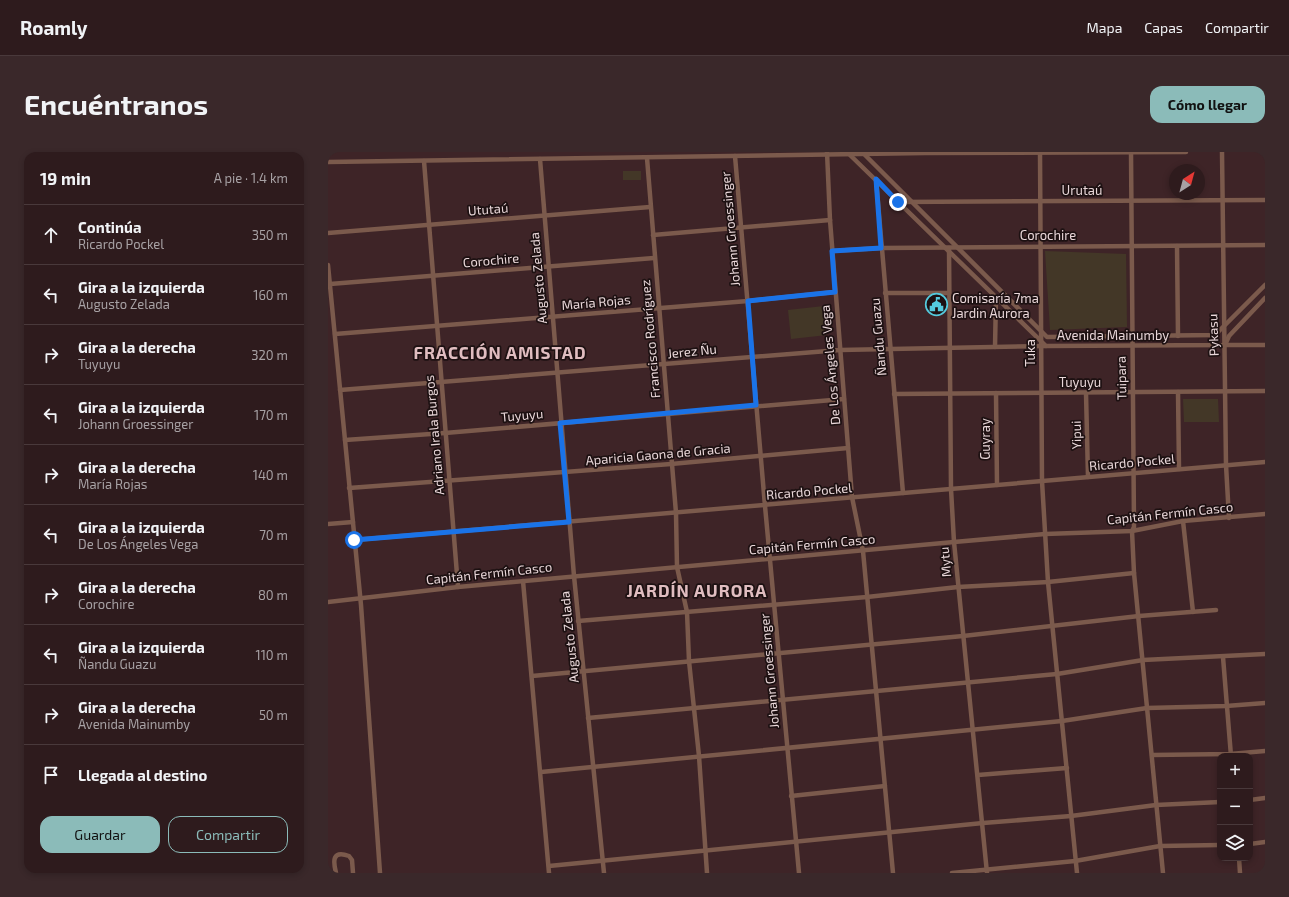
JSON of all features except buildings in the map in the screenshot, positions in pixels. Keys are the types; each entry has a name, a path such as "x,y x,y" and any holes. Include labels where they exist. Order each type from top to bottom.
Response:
{"street":[{"name":"Tuka","path":"1040,152 1039,201 1041,330 1043,345 1041,393 1042,481 1048,582 1076,873"},
{"name":"Tuipara","path":"1131,152 1134,473 1134,527 1132,531 1134,573 1163,873"},
{"path":"328,162 647,158 827,153 1186,152"},
{"name":"Pykasu","path":"1222,152 1223,327 1225,345 1226,465 1229,518"},
{"name":"De Los Ángeles Vega","path":"827,153 832,251 852,498 863,551 893,873"},
{"name":"Avenida Mainumby","path":"850,154 1043,345 1132,347 1225,345"},
{"name":"Avenida Mainumby","path":"864,154 1048,337 1215,335 1265,285"},
{"name":"Johann Groessinger","path":"735,156 753,356 760,456 798,873"},
{"name":"Francisco Rodríguez","path":"647,158 658,308 676,513 677,567 687,612 689,661 699,756 707,873"},
{"name":"Augusto Zelada","path":"540,159 543,216 560,423 578,621 604,873"},
{"name":"Adriano Irala Burgos","path":"424,161 458,587"},
{"name":"Ñandu Guazu","path":"876,179 903,493"},
{"name":"Urutaú","path":"898,202 1265,200"},
{"name":"Ututaú","path":"328,233 650,207"},
{"path":"653,235 830,220"},
{"name":"Corochire","path":"832,251 881,248 947,249 1040,246 1265,245"},
{"path":"1177,246 1178,336"},
{"name":"Mytu","path":"947,249 950,348 951,489 954,542 987,871"},
{"name":"Corochire","path":"330,284 433,277 654,258"},
{"path":"328,265 330,301 335,334 354,540 361,598 380,873"},
{"name":"María Rojas","path":"335,334 748,301 835,292"},
{"path":"885,293 949,293"},
{"path":"995,347 996,297"},
{"path":"1265,298 1229,336 1225,345 1265,345"},
{"name":"Jerez Ñu","path":"340,390 840,350 1043,345"},
{"name":"Tuyuyu","path":"894,394 1265,391"},
{"path":"1178,392 1179,469"},
{"name":"Guyray","path":"996,393 997,485"},
{"name":"Yipui","path":"1086,393 1088,477"},
{"name":"Tuyuyu","path":"345,440 445,433 756,405 844,399"},
{"name":"Aparicia Gaona de Gracia","path":"349,488 449,482 848,448"},
{"name":"Ricardo Pockel","path":"354,540 1265,462"},
{"name":"Capitán Fermín Casco","path":"328,602 458,587 769,558 1045,534 1132,531 1183,522 1265,514"},
{"path":"328,524 353,522"},
{"path":"1183,522 1193,612"},
{"path":"578,621 867,597 958,587 1048,582 1134,573"},
{"path":"523,581 549,873"},
{"path":"532,676 963,636 1139,616 1216,610"},
{"path":"588,718 694,710 1057,674 1143,660 1265,654"},
{"path":"1223,656 1230,753"},
{"path":"541,772 1062,721 1147,708 1226,706 1265,703"},
{"path":"1248,753 1265,751"},
{"path":"1152,755 1217,755"},
{"path":"978,775 1067,768"},
{"path":"791,796 885,786"},
{"path":"1253,800 1265,798"},
{"path":"549,866 795,841 1071,816 1156,804 1217,802"},
{"path":"1253,844 1265,842"},
{"path":"952,873 987,871 1075,861 1160,846 1217,845"},
{"path":"336,873 333,862 336,856 340,854 349,856 352,860 353,873"},
{"path":"1239,861 1240,873"}],"shaded area":[{"path":"623,171 641,171 641,180 623,180"},
{"path":"1045,251 1126,254 1127,327 1050,330"},
{"path":"824,306 827,335 791,339 788,310"},
{"path":"1183,399 1218,399 1219,422 1184,422"}],"place":[{"name":"Comisaría 7ma Jardin Aurora","path":"937,305"}],"district":[{"name":"FRACCIÓN AMISTAD","path":"500,352"},
{"name":"JARDÍN AURORA","path":"697,590"}],"route":[{"path":"354,540 569,522 560,423 756,405 748,301 835,292 832,251 881,248 876,179 898,202"}]}
